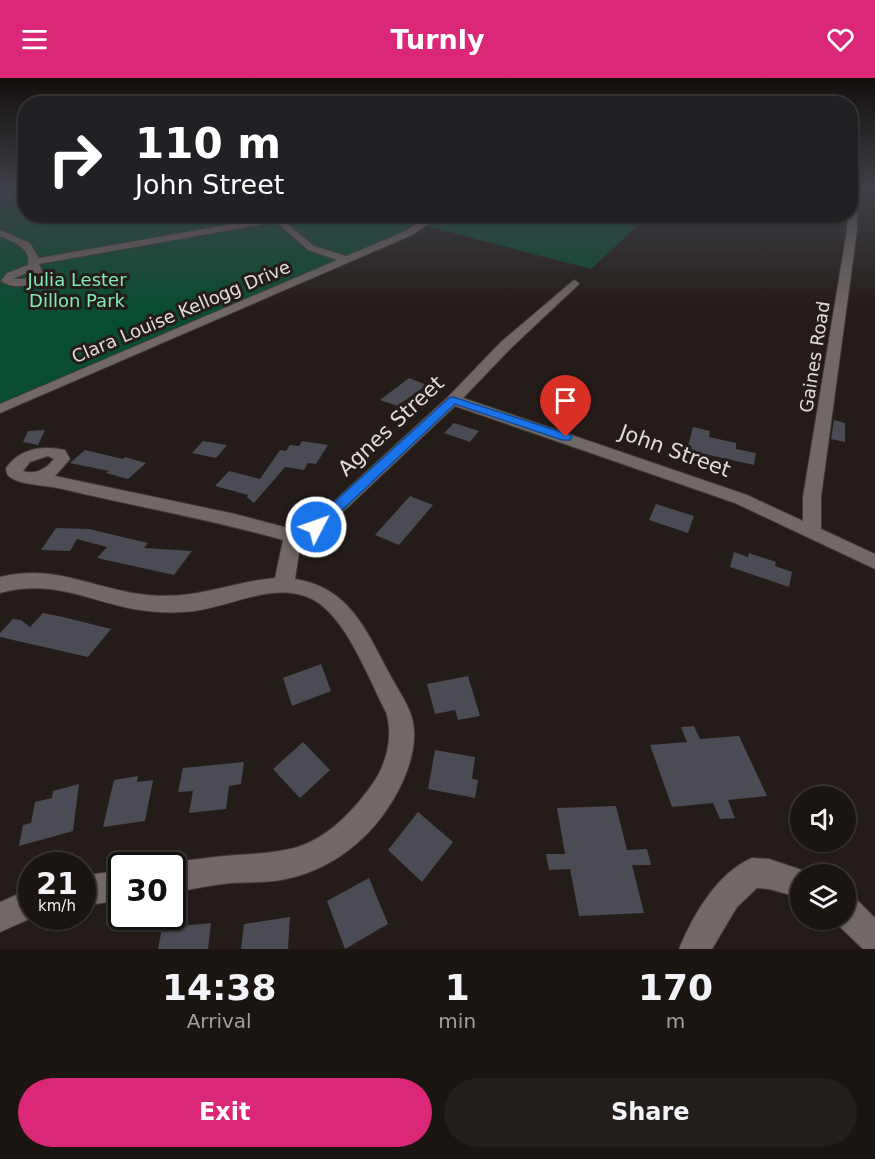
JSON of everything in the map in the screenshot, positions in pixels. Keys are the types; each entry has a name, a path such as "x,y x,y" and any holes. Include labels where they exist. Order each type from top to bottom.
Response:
{"street":[{"path":"0,232 27,245 34,259 33,264 220,230"},
{"path":"290,230 311,248 347,260"},
{"name":"Clara Louise Kellogg Drive","path":"0,409 414,230"},
{"name":"Gaines Road","path":"813,531 812,497 852,230"},
{"name":"Agnes Street","path":"293,534 303,533 326,519 453,400 506,345 574,283"},
{"name":"John Street","path":"453,400 656,468 768,510 875,562"},
{"path":"36,477 293,534 284,586"},
{"path":"0,585 24,579 46,580 115,597 160,604 193,604 251,589 284,586 318,593 329,599 343,614 370,660 401,722 396,768 383,793 359,825 321,851 291,864 228,869 186,876"},
{"path":"695,949 726,896 752,873 769,874 790,880"},
{"path":"0,917 18,909"},
{"path":"856,921 875,939"}],"green space":[{"name":"Julia Lester Dillon Park","path":"0,230 411,230 0,406"},
{"name":"Julia Lester Dillon Park","path":"440,230 633,230 591,269"}],"building":[{"path":"409,378 427,385 397,406 380,400"},
{"path":"834,420 845,423 845,442 831,439"},
{"path":"454,423 479,431 470,442 444,433"},
{"path":"693,427 710,431 709,437 736,443 736,449 756,453 754,465 687,450"},
{"path":"45,430 38,445 23,442 28,431"},
{"path":"203,441 227,445 216,458 192,453"},
{"path":"302,441 328,445 316,464 308,463 304,470 285,467 254,503 247,497 248,495 215,486 229,471 260,479 280,450 286,451 290,445 299,446"},
{"path":"85,450 146,463 128,479 106,473 109,471 70,463"},
{"path":"410,496 433,505 399,545 375,535"},
{"path":"656,504 694,516 688,533 649,520"},
{"path":"56,528 89,529 148,543 144,548 192,551 174,575 97,558 107,547 77,539 70,551 41,550"},
{"path":"734,552 748,557 749,553 776,562 775,566 792,572 789,587 730,567"},
{"path":"43,613 111,629 88,657 0,637 0,633 13,619 21,620 30,627"},
{"path":"321,664 331,691 292,706 283,678"},
{"path":"468,676 480,716 458,720 455,710 435,714 427,684"},
{"path":"694,726 700,739 739,736 767,796 728,800 735,818 720,819 713,803 672,807 650,745 687,742 681,727"},
{"path":"303,742 330,770 300,798 273,769"},
{"path":"435,750 475,757 472,779 478,780 475,798 428,789"},
{"path":"244,762 241,784 229,786 226,809 189,813 193,791 178,792 183,768"},
{"path":"138,776 137,782 153,780 145,821 103,827 114,780"},
{"path":"79,784 73,831 19,846 23,825 31,823 35,802 52,798 53,791"},
{"path":"616,806 627,850 647,849 651,865 632,865 644,913 579,916 570,869 549,870 546,854 565,854 557,808"},
{"path":"418,812 453,842 422,882 388,850"},
{"path":"369,878 388,924 345,949 327,901"},
{"path":"290,917 288,949 241,949 244,924"},
{"path":"211,923 208,949 158,949 162,930 186,930 186,926"}],"route":[{"path":"316,527 453,400 566,437"}]}
